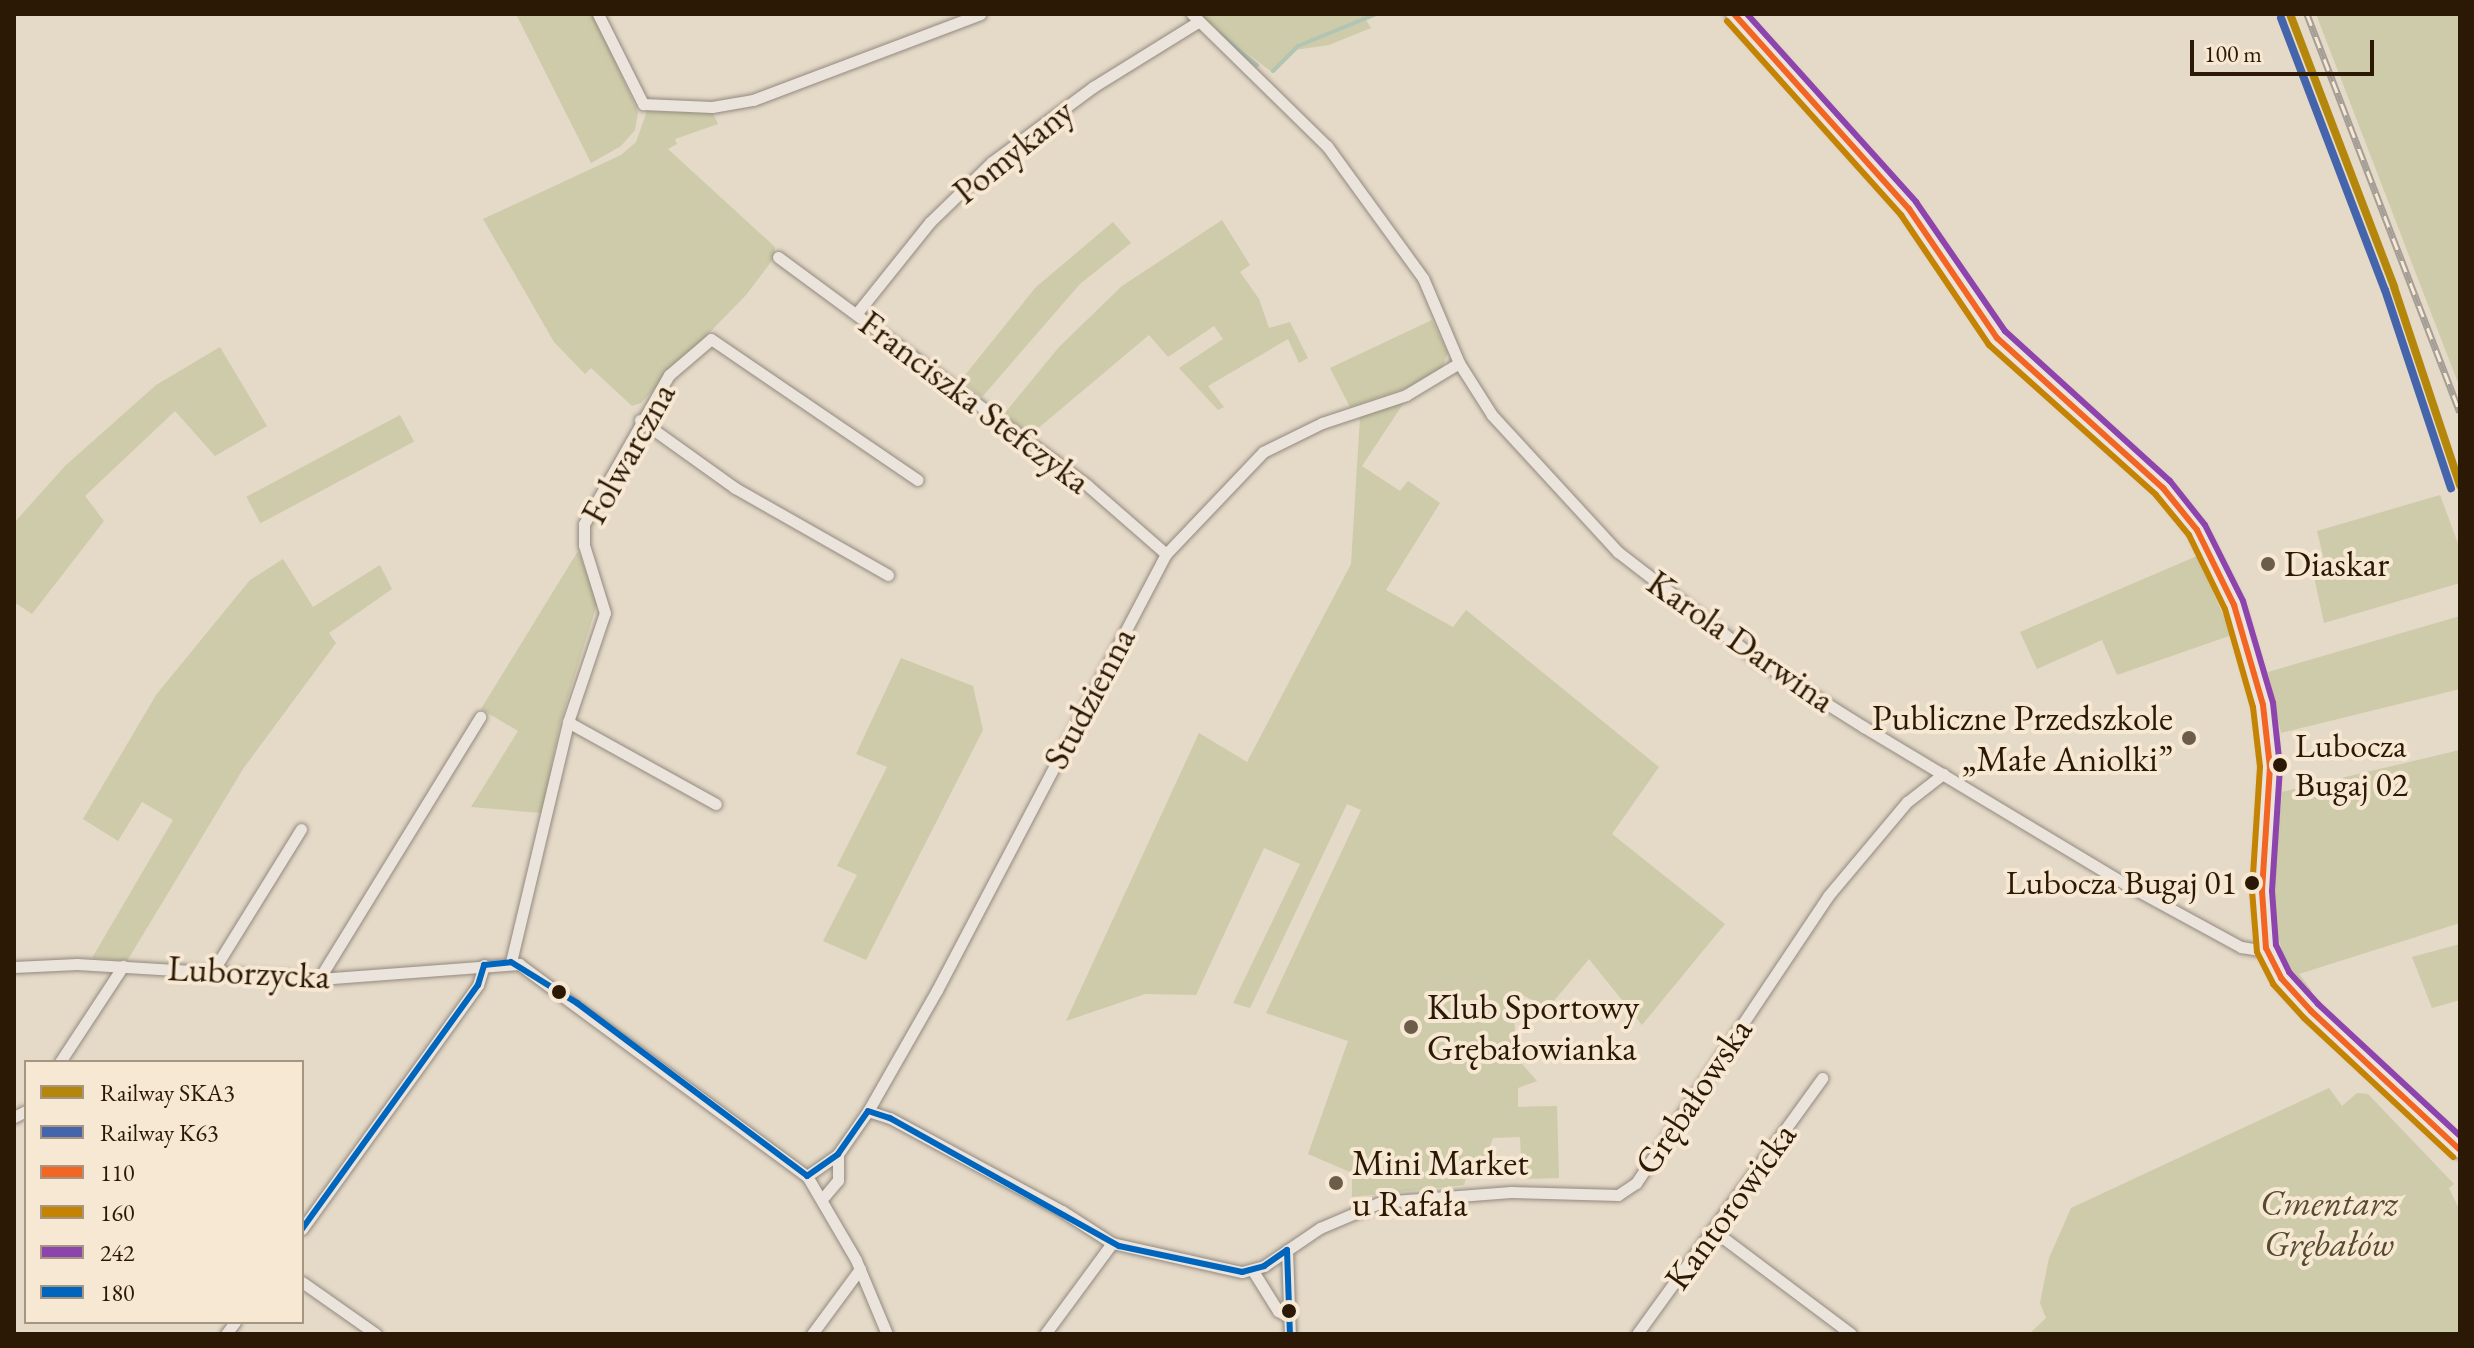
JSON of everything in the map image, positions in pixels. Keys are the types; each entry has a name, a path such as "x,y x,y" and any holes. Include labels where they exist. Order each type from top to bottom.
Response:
{"street":[{"path":"598,14 643,104 712,107 753,100 980,14"},
{"path":"1734,14 1909,209 1997,338 2163,488 2212,556 2250,653 2266,724 2270,767 2261,920 2267,951 2281,978 2303,1003 2460,1150"},
{"name":"Karola Darwina","path":"1195,18 1327,146 1423,278 1459,363 1492,415 1618,552 1759,661 1943,774 2241,947 2267,951"},
{"name":"Pomykany","path":"857,313 930,222 992,162 1093,87 1195,18"},
{"name":"Franciszka Stefczyka","path":"778,257 1078,477 1166,554"},
{"name":"Folwarczna","path":"511,962 568,722 605,613 584,545 584,524 640,420 669,375 711,339 918,480"},
{"name":"Studzienna","path":"807,1176 838,1154 868,1111 937,990 1166,554 1263,452 1322,423 1406,395 1459,363"},
{"path":"640,420 735,488 888,575"},
{"path":"319,979 480,717"},
{"path":"568,722 716,804"},
{"name":"Grębałowska","path":"1253,1271 1353,1210 1381,1202 1511,1192 1618,1195 1636,1183 1828,896 1907,802 1943,774"},
{"path":"213,971 301,829"},
{"path":"304,1226 478,985 484,965 511,962 577,1003 807,1176 823,1198 860,1269 887,1334"},
{"name":"Luborzycka","path":"14,967 123,966 319,979 484,965"},
{"path":"61,1060 123,966"},
{"name":"Kantorowicka","path":"1637,1334 1822,1078"},
{"path":"868,1111 890,1118 1062,1211 1112,1243 1253,1271 1278,1311 1288,1316"},
{"name":"Studzienna","path":"823,1198 838,1180 838,1154"},
{"path":"1714,1231 1851,1334"},
{"path":"1045,1334 1112,1243"},
{"path":"1287,1250 1290,1334"},
{"path":"812,1334 860,1269"},
{"path":"304,1283 376,1334"}],"green space":[{"path":"516,14 594,14 638,112 635,130 621,146 591,163"},
{"path":"1196,14 1370,14 1364,17 1371,28 1329,45 1294,50 1273,73"},
{"path":"2316,14 2460,14 2460,388"},
{"path":"647,111 713,113 718,124 675,139 677,144 668,149 775,247 774,258 746,295 641,403 632,406 591,368 585,374 554,342 483,219 621,155 636,142"},
{"path":"1222,220 1250,265 1240,272 1259,299 1269,328 1290,322 1308,358 1299,363 1288,339 1208,386 1224,407 1218,410 1179,368 1223,339 1214,326 1168,357 1149,335 1030,435 1004,414 1059,347 1122,286"},
{"path":"1113,222 1131,243 1080,284 982,397 961,380 1036,287"},
{"path":"1432,320 1448,353 1442,368 1419,384 1350,407 1330,368"},
{"path":"220,347 267,426 215,456 175,411 85,496 104,521 32,614 14,602 14,523 65,466 156,385"},
{"path":"1405,401 1362,466 1400,491 1408,481 1440,503 1386,590 1453,627 1466,610 1659,767 1612,834 1725,924 1642,1025 1589,959 1548,1008 1513,990 1516,1057 1537,1081 1518,1088 1518,1107 1557,1106 1559,1178 1522,1179 1520,1137 1493,1138 1481,1172 1469,1168 1464,1185 1352,1197 1352,1173 1308,1154 1348,1041 1266,1013 1361,810 1347,804 1250,1008 1233,1003 1300,864 1264,848 1196,995 1145,994 1066,1021 1199,733 1247,762 1351,564 1360,417"},
{"path":"400,415 414,441 260,523 246,497"},
{"path":"2440,495 2460,549 2460,583 2324,623 2313,572 2326,568 2317,531"},
{"path":"578,551 598,601 560,723 542,813 471,807 518,731 481,709"},
{"path":"2197,556 2232,635 2117,675 2102,640 2037,669 2020,632"},
{"path":"283,559 313,607 380,565 392,589 329,633 336,643 243,769 127,961 92,958 173,820 142,802 118,841 83,819 156,695 250,580"},
{"path":"2460,616 2460,689 2281,733 2268,672"},
{"path":"901,658 973,686 983,730 866,960 823,941 857,875 837,866 887,767 856,754"},
{"path":"2460,750 2460,923 2299,974 2312,991 2307,994 2292,979 2270,914 2282,792"},
{"path":"2460,944 2460,1000 2432,1008 2412,957"},
{"name":"Cmentarz Grębałów","path":"2329,1088 2342,1106 2357,1093 2368,1094 2454,1184 2449,1188 2460,1211 2460,1334 2029,1334 2046,1318 2040,1303 2049,1258 2071,1208"}],"waterway":[{"path":"1273,71 1298,46 1376,14"},
{"path":"1219,33 1257,65"}],"railway":[{"path":"2307,14 2460,412"}],"rail line":[{"name":"SKA3","path":"2290,14 2394,287 2460,485"},
{"name":"K63","path":"2281,18 2385,290 2451,488"}],"transit line":[{"name":"110","path":"1734,14 1909,209 1997,338 2163,488 2197,530 2234,605 2263,705 2270,767 2262,891 2266,948 2281,978 2311,1011 2460,1150"},
{"name":"242","path":"1747,14 1916,202 2005,331 2170,481 2205,525 2243,601 2273,703 2280,767 2272,891 2276,945 2289,972 2318,1004 2460,1136"},
{"name":"160","path":"1727,21 1901,215 1989,345 2156,495 2189,535 2225,609 2253,707 2260,767 2252,890 2257,952 2273,984 2304,1018 2453,1157"},
{"name":"180","path":"304,1226 478,985 484,965 511,962 577,1003 807,1176 838,1154 868,1111 890,1118 1119,1246 1242,1272 1264,1266 1287,1250"},
{"name":"180","path":"1287,1250 1290,1334"}],"place":[{"name":"Diaskar","path":"2268,564"},
{"name":"Publiczne Przedszkole „Małe Aniolki”","path":"2189,738"},
{"name":"Lubocza Bugaj 02","path":"2280,765"},
{"name":"Lubocza Bugaj 01","path":"2252,883"},
{"name":"Klub Sportowy Grębałowianka","path":"1411,1027"},
{"name":"Mini Market u Rafała","path":"1336,1183"}]}
